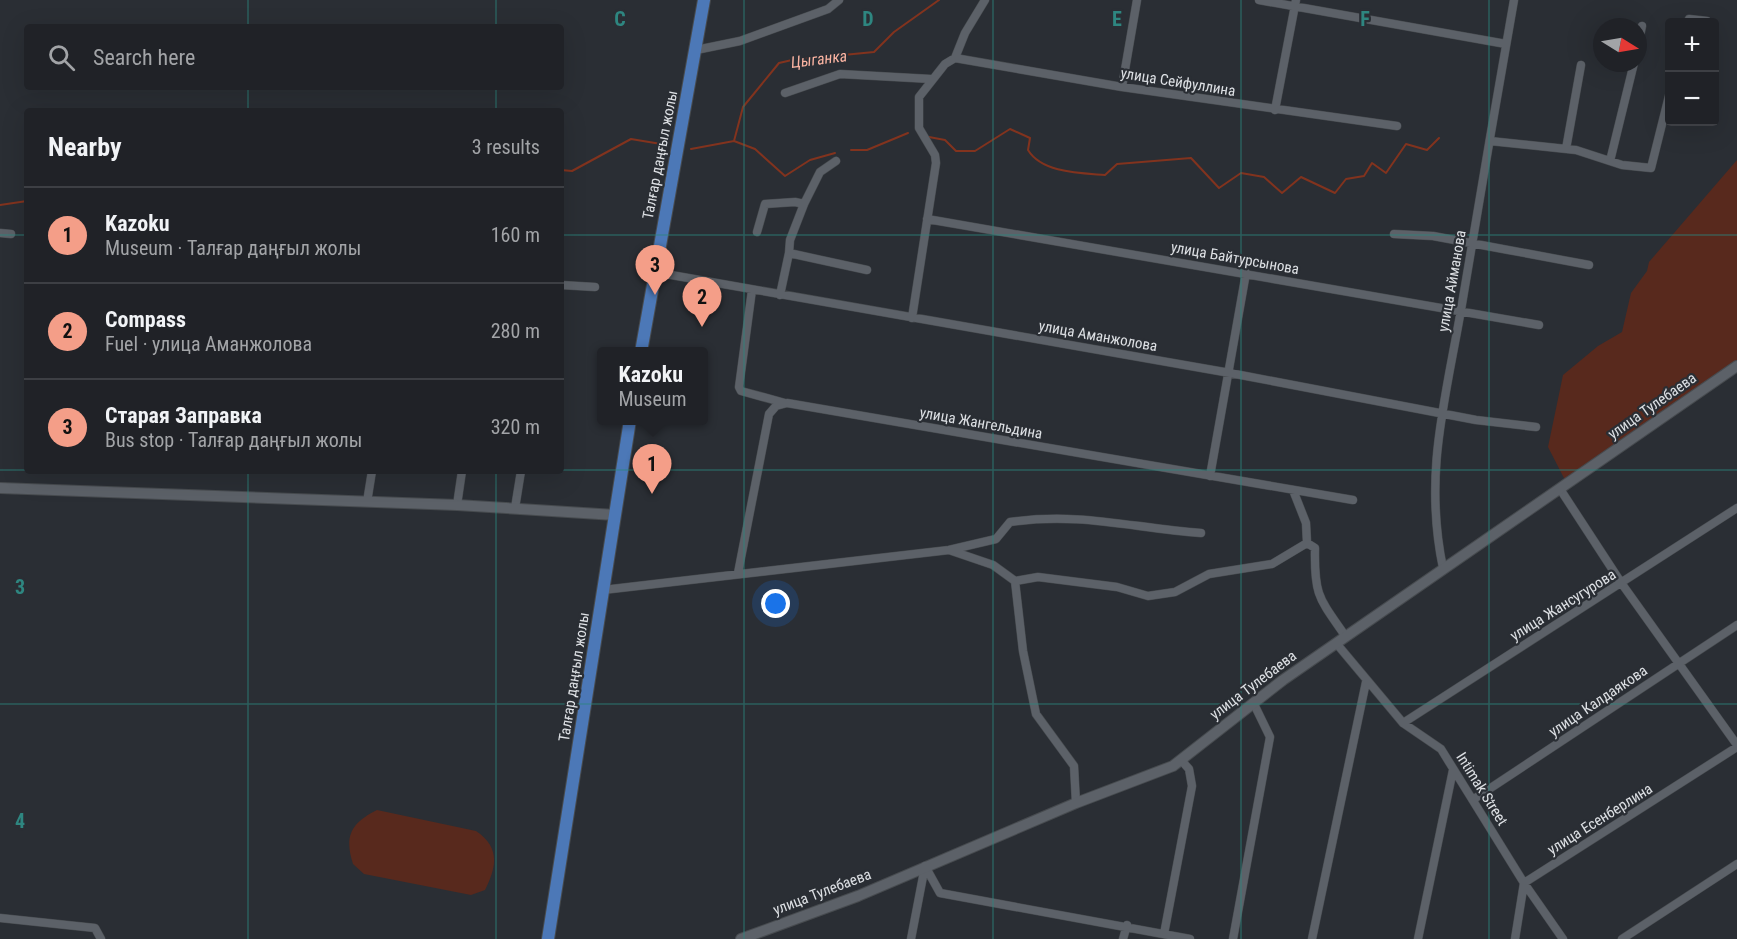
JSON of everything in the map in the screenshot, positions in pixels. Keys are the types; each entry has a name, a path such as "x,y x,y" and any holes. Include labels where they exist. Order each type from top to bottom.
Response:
{"main road":[{"name":"Талғар даңғыл жолы","path":"642,347 704,0"},
{"name":"Талғар даңғыл жолы","path":"548,939 629,425"}],"street":[{"path":"696,50 740,42 828,9 839,0"},
{"path":"912,318 936,163 919,128 917,109 919,97 945,64 955,58 969,26 985,0"},
{"path":"1122,87 1137,0"},
{"path":"1259,0 1296,3 1506,44"},
{"name":"улица Айманова","path":"1443,568 1433,502 1441,413 1514,0"},
{"path":"1275,110 1296,3"},
{"name":"улица Сейфуллина","path":"955,58 1122,87 1397,126"},
{"path":"1566,149 1581,65"},
{"path":"1610,161 1632,72"},
{"path":"785,93 840,74 931,80"},
{"path":"1490,141 1566,149 1610,161 1651,168 1665,112"},
{"path":"780,295 790,240 804,204 820,172 836,161"},
{"path":"757,232 765,204 795,202 804,204"},
{"name":"улица Байтурсынова","path":"927,219 1539,325"},
{"path":"0,233 11,234"},
{"path":"1394,234 1433,236 1589,265"},
{"path":"789,253 867,270"},
{"name":"улица Аманжолова","path":"654,273 1230,373 1485,422 1536,427"},
{"path":"1210,477 1246,273"},
{"path":"564,285 595,287"},
{"name":"улица Жангельдина","path":"752,290 739,387 741,391 787,403 1353,500"},
{"name":"улица Тулебаева","path":"741,939 858,896 1076,803 1173,766 1253,702 1737,366"},
{"path":"738,573 770,414 776,406 787,403"},
{"path":"367,502 372,474"},
{"path":"457,505 462,474"},
{"path":"516,508 521,474"},
{"path":"0,488 457,505 615,515"},
{"path":"1560,489 1622,584 1737,746"},
{"path":"1015,581 1038,577 1117,587 1148,596 1175,592 1209,574 1272,564 1307,543 1306,523 1293,490"},
{"name":"улица Жансугурова","path":"1403,723 1737,508"},
{"path":"603,590 949,550 996,539 1010,522 1037,519 1082,518 1201,533"},
{"name":"Intimak Street","path":"1307,543 1315,548 1314,582 1320,600 1366,682 1403,723 1441,749 1524,883 1563,939"},
{"path":"949,550 993,564 1015,581 1023,651 1036,714 1074,766 1076,803"},
{"name":"улица Калдаякова","path":"1474,799 1737,625"},
{"path":"1312,939 1366,682"},
{"path":"1233,939 1270,737 1253,702"},
{"name":"улица Есенберлина","path":"1524,883 1737,746"},
{"path":"1164,934 1191,786 1189,769 1181,760"},
{"path":"1418,939 1453,770"},
{"path":"1622,939 1737,864"},
{"path":"925,866 940,893 1127,925 1190,939"},
{"path":"911,939 925,866"},
{"path":"1515,939 1524,883"},
{"path":"0,918 95,928 101,939"},
{"path":"1123,939 1127,925"}],"shaded area":[{"path":"1737,160 1737,360 1565,480 1548,447 1563,375 1598,346 1622,332 1631,293 1647,271 1649,262"},
{"path":"377,810 476,831 484,837 493,850 494,865 485,890 471,895 364,874 353,864 349,846 350,838 356,825"}],"waterway":[{"name":"Цыганка","path":"691,149 734,141 743,107 779,63 874,52 894,32 939,0"},
{"path":"929,137 945,140 956,151 975,151 1010,129 1030,138 1028,150 1034,158 1062,170 1105,175 1117,164 1191,158 1219,188 1241,173 1264,177 1282,193 1301,177 1335,193 1346,179 1364,176 1372,163 1386,173 1406,144 1427,150 1439,138"},
{"path":"851,150 867,150 908,133"},
{"name":"Цыганка","path":"564,170 572,171 631,139 667,145"},
{"path":"734,141 755,149 785,176 810,160 835,153"},
{"name":"Цыганка","path":"0,205 24,201"}],"place":[{"name":"Старая Заправка","path":"655,295"},
{"name":"Compass","path":"702,327"},
{"name":"Kazoku","path":"652,494"}]}
